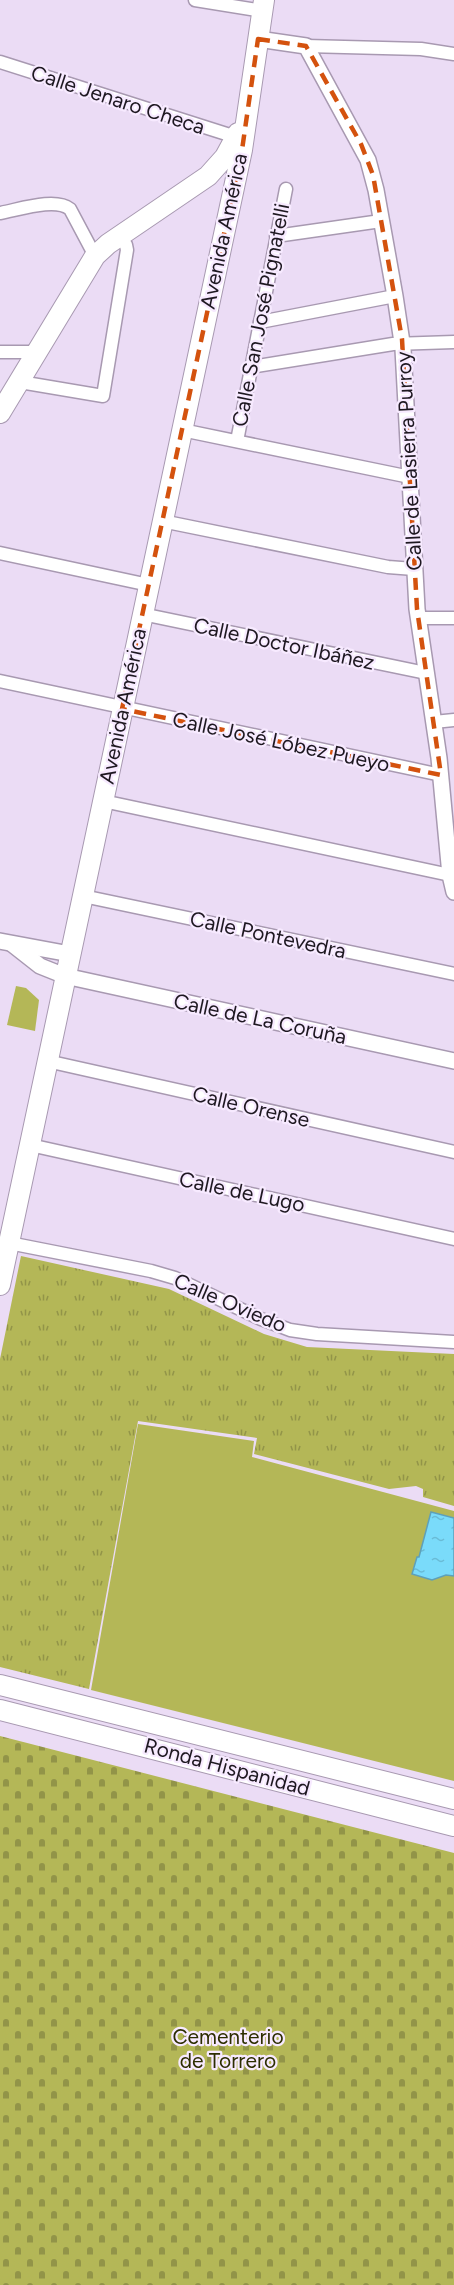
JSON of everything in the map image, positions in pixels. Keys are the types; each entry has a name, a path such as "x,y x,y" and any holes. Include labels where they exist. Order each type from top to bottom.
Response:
{"main road":[{"name":"Avenida América","path":"0,1285 242,150 240,132 264,6"},
{"path":"1,408 20,382 95,256 200,182 225,157 240,132"},
{"path":"200,182 214,182 224,187 228,192 229,207"},
{"name":"Ronda Hispanidad","path":"0,1685 454,1799"},
{"name":"Ronda Hispanidad","path":"0,1710 454,1826"}],"street":[{"path":"195,0 264,6"},
{"path":"258,39 306,46 413,48 454,54"},
{"name":"Calle de Lasierra Purroy","path":"306,46 364,151 373,175 395,296 403,343 418,618 449,819 450,874 454,892"},
{"name":"Calle Jenaro Checa","path":"0,62 240,132"},
{"name":"Calle San José Pignatelli","path":"237,441 285,189"},
{"path":"0,213 51,204 64,205 70,209 95,256"},
{"path":"276,237 381,221"},
{"path":"20,382 103,396 127,250 126,244 119,237"},
{"path":"260,322 395,296"},
{"path":"251,367 403,343 454,342"},
{"path":"0,352 38,352"},
{"path":"182,430 411,477"},
{"path":"162,521 388,567 414,569"},
{"path":"0,553 149,585"},
{"name":"Calle Doctor Ibáñez","path":"142,614 426,673"},
{"path":"418,618 454,618"},
{"name":"Calle José Lóbez Pueyo","path":"0,681 122,709 441,775"},
{"path":"434,722 454,720"},
{"path":"103,801 450,874"},
{"name":"Calle Pontevedra","path":"83,896 454,974"},
{"path":"6,943 70,954"},
{"name":"Calle de La Coruña","path":"6,943 40,966 65,976 454,1061"},
{"name":"Calle Orense","path":"47,1061 454,1152"},
{"name":"Calle de Lugo","path":"30,1145 454,1239"},
{"name":"Calle Oviedo","path":"9,1243 151,1271 175,1278 261,1319 290,1330 317,1334 454,1342"}],"highlighted area":[{"path":"258,39 306,46 361,144 373,175 402,339 417,609 441,775 122,709 242,150"}],"green space":[{"path":"16,986 26,988 39,1000 35,1031 7,1025"},
{"path":"21,1256 169,1289 264,1334 307,1347 454,1354 454,1506 423,1497 423,1489 416,1486 389,1489 254,1454 257,1438 138,1421 89,1689 0,1667 0,1359"},
{"path":"138,1424 254,1441 252,1457 454,1511 454,1781 91,1690"},
{"name":"Cementerio de Torrero","path":"0,1736 454,1853 454,2285 0,2285"}],"water":[{"path":"431,1512 454,1518 454,1576 446,1575 432,1580 412,1574"}]}
